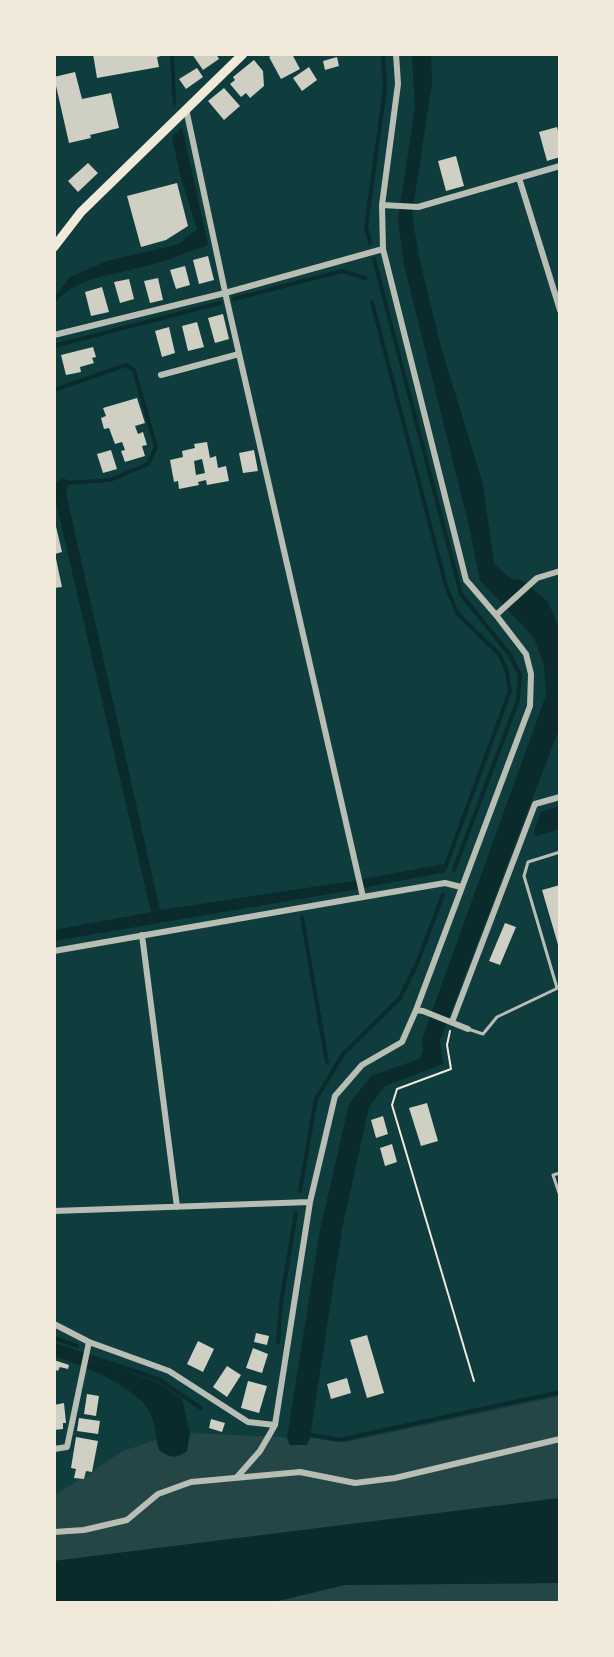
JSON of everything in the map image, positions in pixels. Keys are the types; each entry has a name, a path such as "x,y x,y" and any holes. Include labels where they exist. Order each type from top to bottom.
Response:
{"main road":[{"path":"54,247 81,212 243,54"}],"street":[{"path":"237,1478 260,1450 275,1425 310,1202 335,1096 362,1065 402,1042 420,1011 461,887 530,706 531,674 526,654 466,580 383,249 382,205 398,84 396,54"},
{"path":"186,109 225,294 362,894"},
{"path":"382,205 418,207 560,166"},
{"path":"519,178 560,310"},
{"path":"54,335 225,294 383,249"},
{"path":"161,375 239,354"},
{"path":"496,615 537,578 560,571"},
{"path":"451,1022 535,804 560,797"},
{"path":"54,951 362,894 445,883 461,887"},
{"path":"142,935 177,1207"},
{"path":"420,1011 468,1029"},
{"path":"54,1211 310,1202"},
{"path":"54,1324 89,1342 168,1371 248,1422 275,1425"},
{"path":"54,1449 67,1447 89,1342"},
{"path":"54,1532 84,1530 127,1520 158,1494 191,1482 300,1472 355,1483 395,1478 560,1439"}],"lane":[{"path":"468,1029 483,1034 497,1017 559,987 524,876 528,862 560,852"},
{"path":"560,1173 554,1175 560,1196"}],"path":[{"path":"451,1022 447,1045 451,1069 397,1089 392,1105 474,1382"}],"shaded area":[{"path":"170,54 174,54 176,104 173,106"},
{"path":"412,54 431,54 432,83 412,215 419,257 441,347 483,484 494,564 511,579 522,580 548,602 560,630 560,686 557,703 559,729 440,1041 443,1064 385,1086 369,1107 342,1229 310,1438 307,1445 290,1445 287,1438 320,1230 349,1104 371,1076 419,1059 423,1052 422,1039 546,695 544,665 534,638 480,580 468,522 404,265 398,219 415,108"},
{"path":"182,127 208,245 158,263 83,283 63,295 54,304 54,298 70,277 107,261 179,244 197,229 180,175 172,137"},
{"path":"63,478 69,481 66,493 160,910 353,881 443,864 446,872 54,941 54,930 151,912 54,494 54,484"},
{"path":"560,806 560,829 536,836 534,831 541,812"},
{"path":"54,1347 157,1382 182,1399 190,1433 187,1451 173,1457 159,1450 152,1418 140,1400 105,1376 54,1356"},
{"path":"560,1396 560,1498 54,1561 54,1496 123,1451 156,1440 159,1450 173,1456 187,1451 190,1433 279,1437 287,1438 291,1445 306,1445 310,1438 346,1442"},
{"path":"560,1498 560,1583 345,1585 269,1603 54,1603 54,1561"},
{"path":"560,1583 560,1603 269,1603 345,1585"}],"building":[{"path":"93,54 160,54 161,56 157,57 159,67 97,78"},
{"path":"192,54 216,54 219,59 203,70"},
{"path":"274,54 292,54 300,69 281,79 269,57"},
{"path":"337,57 339,66 325,70 323,61"},
{"path":"254,60 263,71 264,86 250,98 246,93 241,97 230,84 235,80 233,77"},
{"path":"309,67 317,80 302,91 293,78"},
{"path":"197,68 203,77 186,89 179,79"},
{"path":"75,72 82,99 111,93 119,128 69,143 54,77"},
{"path":"224,88 240,106 224,120 208,101"},
{"path":"557,127 560,157 547,161 539,132"},
{"path":"456,156 464,186 446,191 438,161"},
{"path":"88,163 98,173 78,192 68,181"},
{"path":"177,183 188,226 166,240 141,247 127,196"},
{"path":"208,256 214,280 199,284 193,260"},
{"path":"185,266 190,285 176,289 170,270"},
{"path":"158,278 163,300 150,303 144,281"},
{"path":"129,279 134,299 120,303 114,282"},
{"path":"102,287 109,312 91,316 85,292"},
{"path":"223,314 229,339 215,343 208,318"},
{"path":"197,322 204,347 188,351 182,326"},
{"path":"169,327 175,353 162,357 155,331"},
{"path":"93,347 96,357 92,358 94,363 80,367 81,372 66,375 61,355"},
{"path":"137,398 145,423 135,426 138,434 143,432 147,445 142,446 145,456 125,462 121,451 125,450 122,442 115,444 109,428 104,429 101,418 106,416 103,408"},
{"path":"207,442 210,458 216,456 218,468 226,466 229,481 207,485 206,480 198,482 199,485 179,489 178,481 174,482 170,460 183,457 182,451 195,448 194,444","holes":["202,459 205,473 196,475 194,461"]},
{"path":"111,450 117,469 103,473 97,454"},
{"path":"254,450 258,471 243,473 239,453"},
{"path":"54,518 62,552 55,554 62,587 54,588"},
{"path":"560,885 560,948 559,948 542,890"},
{"path":"505,923 516,927 500,965 489,961"},
{"path":"427,1103 438,1141 421,1146 409,1108"},
{"path":"383,1116 388,1134 376,1138 371,1120"},
{"path":"392,1144 397,1162 385,1166 380,1148"},
{"path":"256,1333 269,1336 267,1345 254,1342"},
{"path":"367,1335 384,1393 367,1398 350,1340"},
{"path":"198,1341 214,1349 203,1372 187,1364"},
{"path":"253,1348 268,1354 262,1373 246,1368"},
{"path":"54,1360 69,1365 68,1369 60,1367 58,1371 54,1369"},
{"path":"227,1366 241,1375 227,1397 213,1387"},
{"path":"347,1378 351,1393 331,1399 327,1384"},
{"path":"248,1381 267,1386 259,1413 241,1408"},
{"path":"87,1394 99,1396 96,1416 84,1414"},
{"path":"64,1403 66,1423 63,1423 63,1429 54,1430 54,1405"},
{"path":"79,1418 100,1421 98,1434 77,1431"},
{"path":"211,1419 225,1423 222,1432 209,1428"},
{"path":"76,1437 98,1441 92,1472 86,1471 84,1479 74,1478 76,1469 71,1468"}],"waterway":[{"path":"370,243 366,227 385,89 383,54"},
{"path":"374,259 461,594 510,655 520,675 518,700 454,870"},
{"path":"234,299 342,271 365,278"},
{"path":"372,302 446,586 457,613 500,655 507,672 510,691 445,868"},
{"path":"54,346 220,303"},
{"path":"54,390 126,365 134,370 156,447 148,464 110,480 66,483"},
{"path":"300,1191 316,1099 343,1054 400,998 416,966 443,895"},
{"path":"302,917 327,1062"},
{"path":"278,1342 281,1303 296,1213"},
{"path":"54,1338 77,1346"},
{"path":"54,1345 158,1379 201,1408"},
{"path":"307,1434 339,1440 560,1392"}]}
